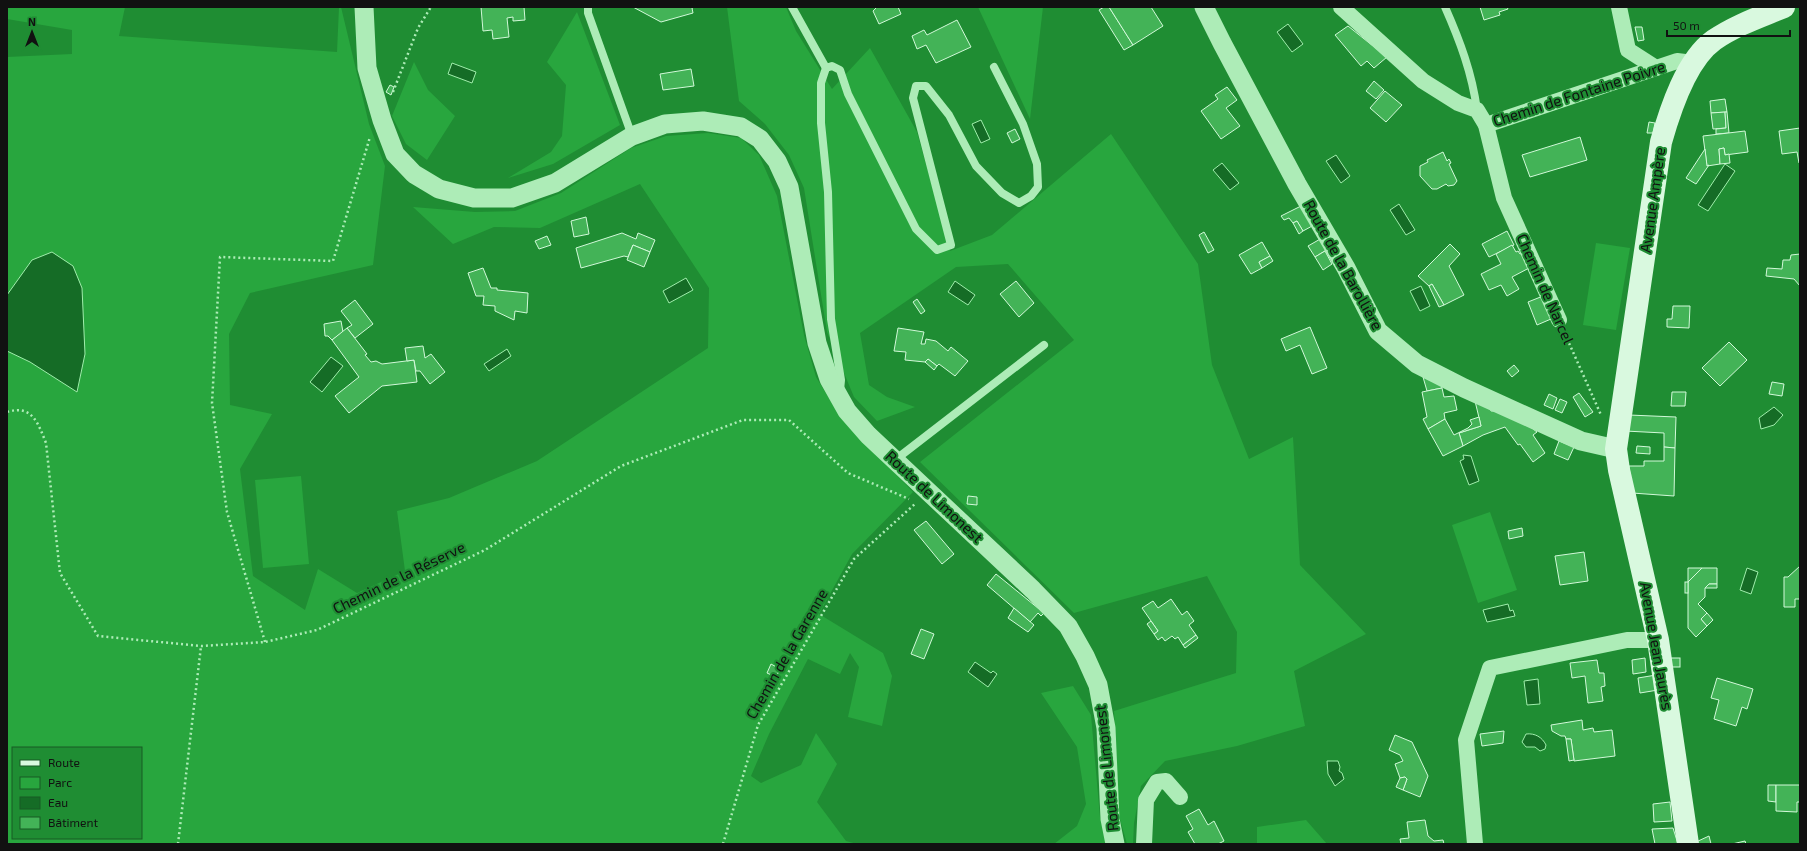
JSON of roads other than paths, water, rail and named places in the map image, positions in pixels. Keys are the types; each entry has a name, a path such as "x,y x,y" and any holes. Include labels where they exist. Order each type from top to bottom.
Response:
{"main road":[{"name":"Avenue Ampère","path":"1616,449 1661,142 1671,107 1693,63 1713,41 1737,26 1784,7"},
{"name":"Avenue Jean Jaurès","path":"1616,449 1619,470 1658,640 1688,844"}],"street":[{"path":"364,7 367,68 376,127 395,154 414,174 439,189 474,198 512,198 556,183 632,136"},
{"name":"Route de la Barollière","path":"1204,7 1297,184 1346,268 1378,331 1417,364 1464,388 1581,441 1616,449"},
{"name":"Chemin de Fontaine Poivre","path":"1341,7 1423,81 1458,103 1477,110 1486,125 1677,61 1693,63"},
{"path":"1619,7 1628,50 1656,68"},
{"name":"Route de Limonest","path":"632,136 665,124 703,121 741,127 760,139 777,162 789,187 817,343 829,379 847,410 868,435 1034,590 1068,626 1085,656 1098,685 1106,728 1110,819 1115,844"},
{"name":"Chemin de Narcel","path":"1486,125 1504,198 1559,320"},
{"path":"1475,844 1466,740 1490,668 1627,640 1658,640"},
{"path":"1144,844 1146,800 1157,782 1166,781 1180,797"}],"lane":[{"path":"588,7 588,13 632,136"},
{"path":"792,7 826,68 821,83 821,123 828,192 831,319 841,380 839,397"},
{"path":"1445,7 1462,45 1474,88 1477,110"},
{"path":"826,68 832,66 840,70 848,94 916,229 937,250 951,244 913,98 916,86 926,86 949,115 976,166 1002,193 1019,203 1031,196 1038,187 1037,164 1023,124 994,67"},
{"path":"895,460 1044,345"}],"water":[{"path":"1288,24 1303,44 1292,52 1277,32"},
{"path":"452,63 476,72 472,83 448,74"},
{"path":"981,120 990,139 981,143 972,124"},
{"path":"1336,155 1350,176 1341,183 1326,161"},
{"path":"1222,163 1239,183 1230,190 1213,170"},
{"path":"1725,164 1735,171 1708,211 1698,205"},
{"path":"1399,204 1415,230 1406,235 1390,210"},
{"path":"52,252 73,266 82,288 85,354 77,392 30,362 7,351 7,295 32,260"},
{"path":"686,278 693,290 669,303 663,291"},
{"path":"955,281 975,295 968,305 948,292"},
{"path":"1421,286 1430,306 1420,311 1410,291"},
{"path":"507,349 511,356 489,371 484,364"},
{"path":"331,357 343,366 322,392 310,382"},
{"path":"1774,407 1783,415 1774,425 1761,429 1759,418"},
{"path":"1463,455 1471,456 1479,481 1469,485 1460,461 1464,459"},
{"path":"1747,568 1758,572 1751,594 1740,590"},
{"path":"1508,604 1510,611 1513,610 1515,616 1487,622 1483,610"},
{"path":"975,662 991,673 993,671 997,674 988,687 968,672"},
{"path":"1538,679 1540,704 1527,705 1524,681"},
{"path":"1526,734 1532,734 1540,738 1546,745 1545,749 1540,751 1535,747 1526,747 1522,742"},
{"path":"1327,761 1338,761 1340,767 1339,771 1342,773 1344,779 1335,786 1328,774"}]}
